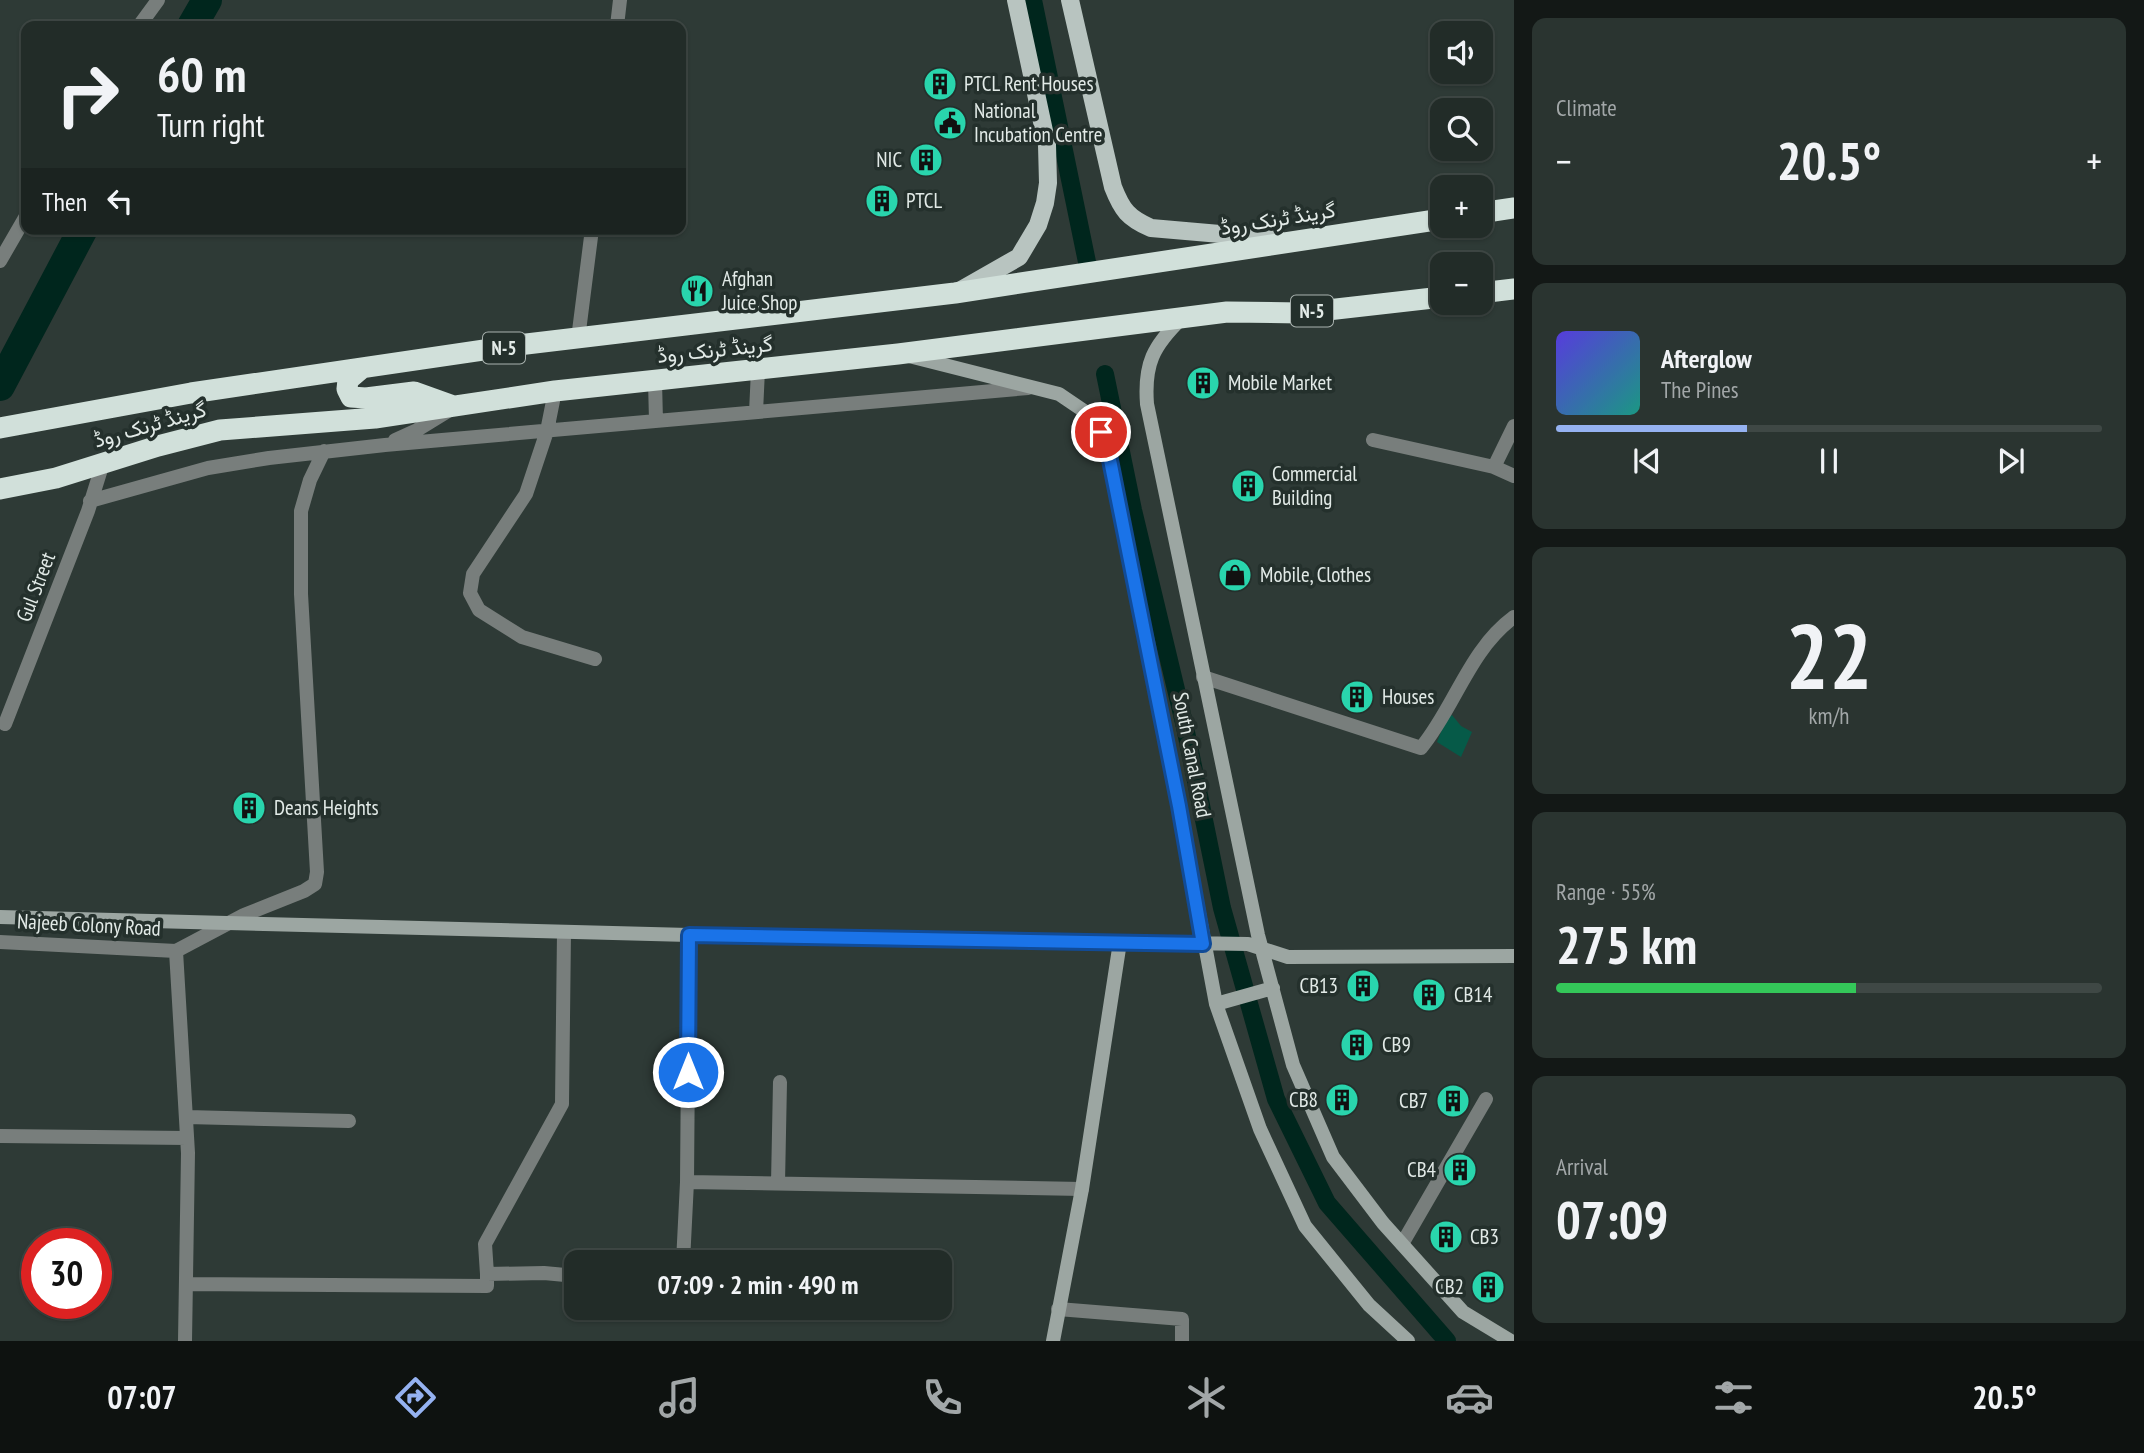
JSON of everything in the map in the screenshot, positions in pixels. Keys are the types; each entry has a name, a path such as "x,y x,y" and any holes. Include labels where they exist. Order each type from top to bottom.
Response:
{"highway":[{"path":"1493,211 1514,208"},
{"name":"گرینڈ ٹرنک روڈ","path":"0,428 191,393 578,339 955,293 1430,221"},
{"path":"1493,291 1514,289"},
{"name":"گرینڈ ٹرنک روڈ","path":"0,489 56,478 220,430 375,418 555,391 898,354 1137,324 1173,327 1227,312 1301,313 1430,298"},
{"path":"361,369 348,380 347,389 351,397 366,398 414,392 455,407"}],"main road":[{"path":"955,293 1019,257 1038,225 1045,203 1048,145 1016,0"},
{"path":"1070,0 1113,187 1125,212 1135,221 1152,228 1302,240"},
{"path":"1173,327 1151,354 1146,372 1147,404 1255,946 1271,989 1293,1065 1333,1157 1402,1244 1463,1312 1510,1341"},
{"name":"South Canal Road","path":"898,354 1059,394 1087,413 1101,432 1108,450 1217,1004 1260,1129 1305,1226 1369,1306 1408,1341"},
{"path":"0,917 689,935 1205,944 1255,946 1288,957 1514,957"},
{"path":"1053,1341 1082,1189 1121,942"},
{"path":"1217,1004 1271,989"}],"street":[{"path":"143,21 158,0"},
{"path":"618,21 620,0"},
{"path":"0,261 21,225"},
{"path":"578,339 591,235"},
{"path":"757,412 758,370"},
{"path":"655,381 656,421"},
{"path":"90,501 208,468 324,451 1037,387"},
{"path":"555,391 547,431 526,494 473,574 470,593 479,610 522,637 594,659"},
{"path":"385,445 455,407"},
{"path":"1494,467 1514,426"},
{"path":"1373,440 1494,467 1514,476"},
{"path":"185,1341 187,1117 176,951 225,924 315,884 317,872 302,594 301,511 310,480 324,451"},
{"name":"Gul Street","path":"5,724 88,511 103,463"},
{"path":"1203,677 1421,748 1481,649 1511,623"},
{"path":"186,1284 487,1286 485,1244 562,1104 564,932"},
{"path":"684,1250 687,1182 689,935"},
{"name":"Najeeb Colony Road","path":"0,942 176,951"},
{"path":"778,1183 780,1082"},
{"path":"1402,1244 1486,1099"},
{"path":"187,1117 349,1121"},
{"path":"0,1136 187,1138"},
{"path":"687,1182 1082,1189"},
{"path":"487,1274 564,1275"},
{"path":"1058,1309 1182,1319 1182,1341"},
{"path":"1510,1341 1514,1333"}],"green space":[{"path":"1452,715 1461,726 1472,732 1461,757 1437,742 1446,719"}],"waterway":[{"path":"195,21 207,0"},
{"path":"1033,0 1087,262"},
{"path":"0,386 80,235"},
{"path":"1105,374 1133,510 1185,727 1222,908 1276,1099 1327,1203 1447,1341"}],"place":[{"name":"PTCL Rent Houses","path":"940,84"},
{"name":"National Incubation Centre","path":"950,123"},
{"name":"NIC","path":"926,160"},
{"name":"PTCL","path":"882,201"},
{"name":"Afghan Juice Shop","path":"697,291"},
{"name":"Mobile Market","path":"1203,383"},
{"name":"Commercial Building","path":"1248,486"},
{"name":"Mobile, Clothes","path":"1235,575"},
{"name":"Houses","path":"1357,697"},
{"name":"Deans Heights","path":"249,808"},
{"name":"CB13","path":"1363,986"},
{"name":"CB14","path":"1429,995"},
{"name":"CB9","path":"1357,1045"},
{"name":"CB8","path":"1342,1100"},
{"name":"CB7","path":"1453,1101"},
{"name":"CB4","path":"1460,1170"},
{"name":"CB3","path":"1446,1237"},
{"name":"CB2","path":"1488,1287"}],"route":[{"path":"688,1072 689,935 1203,944 1179,806 1108,450 1101,432"}]}
